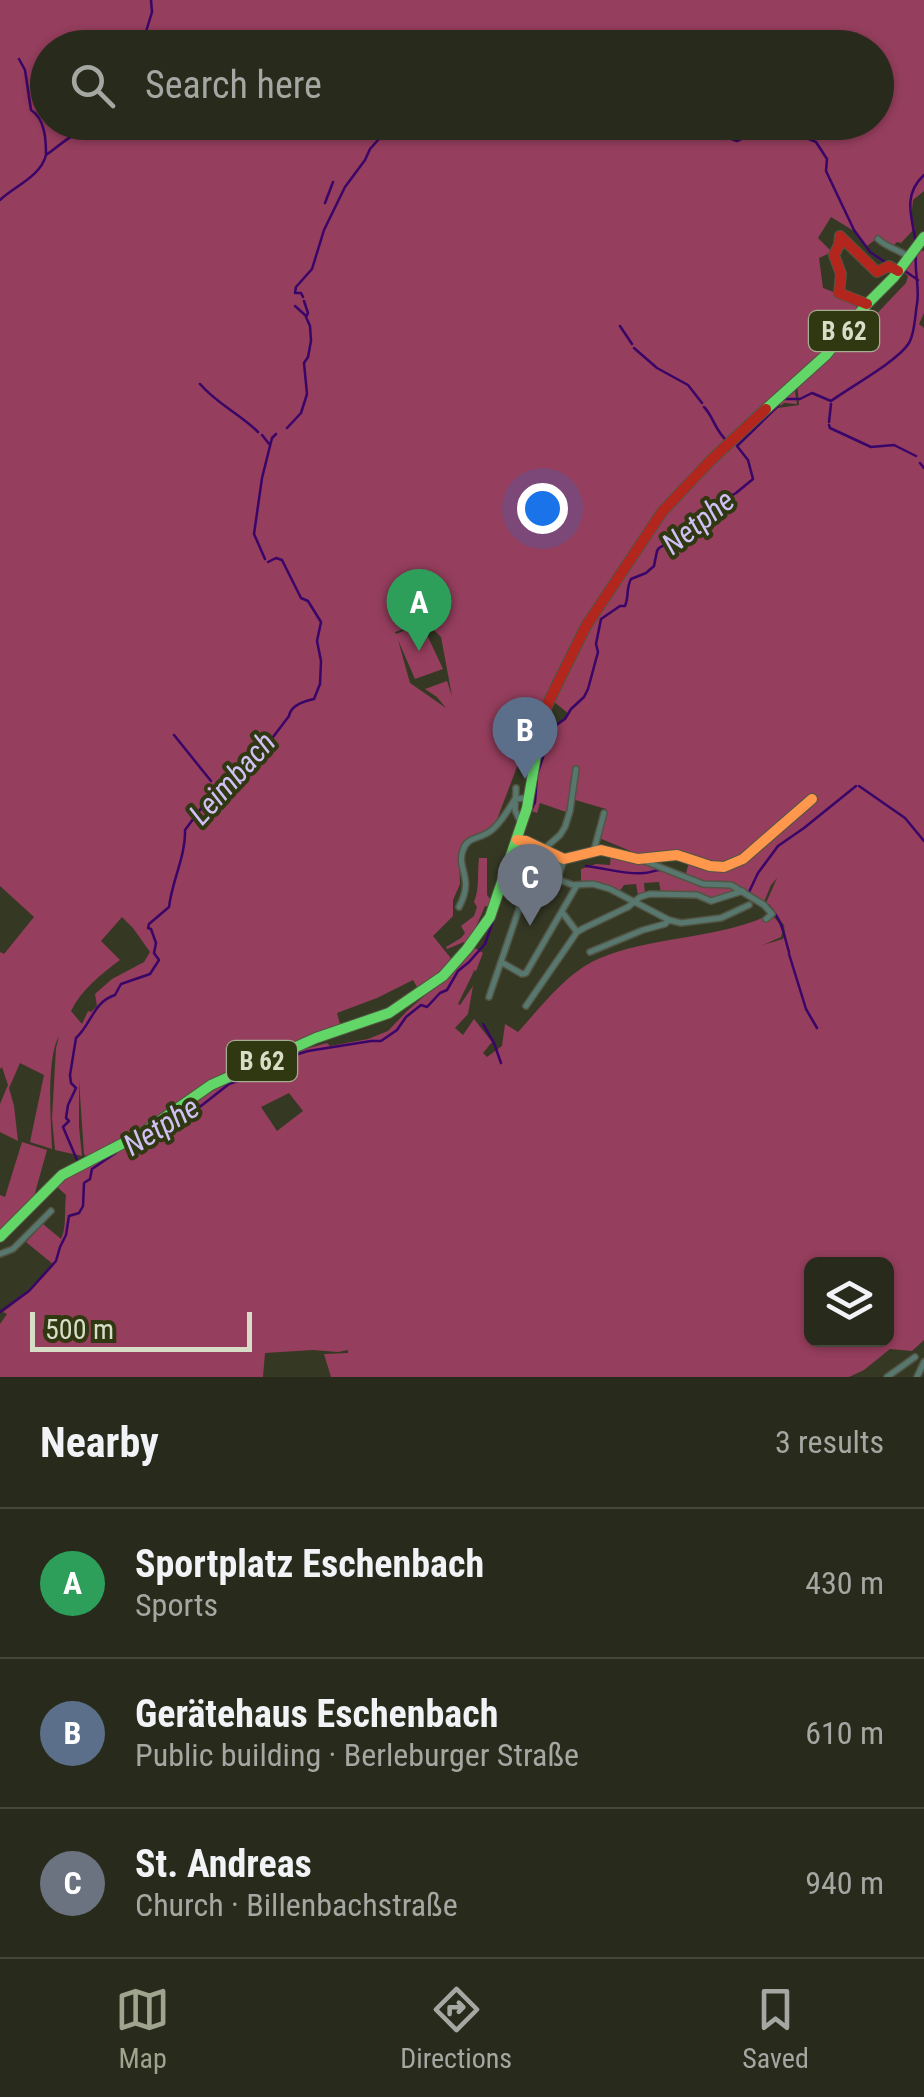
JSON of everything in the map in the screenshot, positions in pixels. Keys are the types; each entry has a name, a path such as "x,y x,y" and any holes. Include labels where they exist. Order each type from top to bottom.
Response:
{"main road":[{"path":"866,304 839,293 841,274 834,255 840,236 877,272 889,266 898,271"},
{"name":"B 62","path":"0,1237 62,1175 140,1134 211,1085 316,1038 376,1019 426,990 452,968 482,930 505,886 522,841 542,717 586,626 662,512 822,358 916,247"},
{"path":"522,841 561,858 574,858 594,850 638,858 677,855 718,867 734,865 812,799"}],"street":[{"path":"878,239 886,247 899,250 916,247"},
{"path":"505,886 522,886 541,873 544,850 565,826 576,769"},
{"path":"516,788 516,812 522,825"},
{"path":"459,907 466,888 461,856 464,847 472,838 491,832 515,800 529,798"},
{"path":"594,850 604,813"},
{"path":"545,864 561,858 558,878"},
{"path":"638,858 702,884 732,885 744,890 770,911 766,919"},
{"path":"541,873 576,885 599,886 680,923 707,922 749,905"},
{"path":"501,962 526,973 576,885"},
{"path":"489,997 522,900 522,886"},
{"path":"526,1006 576,932 628,907 640,897 697,895 711,901 744,890"},
{"path":"562,912 576,932"},
{"path":"590,952 669,920"},
{"path":"0,1254 13,1250 51,1211"},
{"path":"887,1377 916,1357"},
{"path":"918,1377 924,1362"}],"shaded area":[{"path":"0,0 924,0 924,191 913,200 911,218 915,228 892,247 876,239 867,246 854,231 831,217 818,238 832,252 819,258 823,288 864,304 827,352 790,382 670,499 618,579 621,580 667,507 788,390 795,391 797,404 784,403 778,408 799,405 797,382 825,359 857,319 866,325 906,283 908,276 902,270 917,249 924,251 924,313 919,324 924,328 924,1340 912,1351 890,1349 849,1377 331,1377 324,1354 348,1350 313,1350 265,1353 263,1377 0,1377 0,1324 7,1314 3,1312 54,1265 26,1242 43,1224 61,1239 63,1234 66,1195 55,1185 146,1133 185,1103 226,1080 247,1070 261,1069 294,1052 327,1043 330,1046 368,1039 388,1031 453,971 473,947 483,953 458,1004 473,986 468,1014 455,1028 463,1035 474,1019 492,1042 483,1053 487,1057 502,1046 505,1024 518,1032 565,982 598,959 619,951 729,929 771,914 780,924 781,937 763,945 783,939 784,925 766,903 777,878 764,902 735,885 685,877 690,858 678,854 645,857 599,838 606,809 572,799 569,813 540,803 537,813 529,810 545,716 559,725 569,714 548,697 537,733 532,732 532,722 516,727 502,708 519,738 520,759 494,827 464,841 459,856 460,884 453,900 453,916 433,936 454,962 420,992 413,980 337,1013 341,1028 220,1078 124,1141 88,1159 84,1154 79,1080 82,1156 55,1150 52,1118 59,1036 55,1046 51,1075 52,1149 30,1142 44,1075 20,1063 9,1088 18,1141 0,1132 0,1104 8,1085 0,1069 0,952 4,954 34,917 0,886","holes":["424,621 441,637 452,696 447,681 425,689 446,708 410,683 398,640 415,679 443,669 422,624 395,632","122,917 150,952 144,962 112,979 95,994 97,1006 88,1011 82,1024 71,1011 75,1003 120,960 101,941","289,1093 303,1111 277,1131 261,1107"]},
{"path":"611,853 702,885 732,886 741,891 711,900 697,894 661,893 659,882 644,883 645,894 638,895 636,884 624,885 619,892 581,884 581,869 610,865"},
{"path":"479,858 487,858 487,895 493,903 485,906 476,927 478,931 467,945 464,942 447,949 461,938 465,933 461,926 474,916"},
{"path":"22,1142 47,1150 33,1200 0,1233 0,1195 5,1197"}],"waterway":[{"path":"146,30 151,0"},
{"path":"19,59 25,70 30,103"},
{"path":"45,140 46,155"},
{"path":"0,200 33,175 46,155 66,140"},
{"name":"Leimbach","path":"303,297 295,293 296,287 312,269 324,230 345,187 378,140"},
{"path":"734,140 739,140"},
{"path":"811,140 827,159 826,171 854,230 870,252 888,264"},
{"name":"Netphe","path":"916,243 911,199 924,175"},
{"path":"325,203 333,182"},
{"name":"Netphe","path":"785,399 800,399 812,393 831,401 903,350 911,339 918,298 916,255"},
{"path":"905,271 918,280"},
{"name":"Leimbach","path":"287,428 301,413 307,394 304,363 311,341 304,301"},
{"path":"295,306 305,315"},
{"path":"620,326 632,344"},
{"path":"634,348 657,368 688,385 702,403"},
{"path":"200,384 258,432"},
{"path":"829,422 831,404"},
{"name":"Netphe","path":"530,813 545,739 588,689 598,652 601,619 625,606 631,579 654,566 659,548 691,530 714,505 753,479 748,460 737,446 779,405"},
{"path":"704,407 728,442"},
{"path":"829,425 871,447 894,445 916,456"},
{"name":"Leimbach","path":"265,559 254,534 262,478 276,434"},
{"path":"262,435 270,445"},
{"path":"920,463 924,468"},
{"name":"Leimbach","path":"77,1160 63,1127 69,1121 68,1105 76,1088 70,1075 76,1038 97,1008 115,995 121,984 150,974 159,960 148,928 169,907 185,830 208,799 264,749 292,709 314,699 320,684 317,641 321,622 308,601 301,598 282,560 268,562"},
{"path":"174,735 211,781"},
{"path":"749,892 778,846 856,786"},
{"path":"859,786 905,818 924,841"},
{"path":"547,872 560,862"},
{"path":"586,866 630,873 660,870"},
{"path":"768,905 780,922 789,952"},
{"name":"Netphe","path":"166,1122 201,1106 229,1084 278,1067 295,1055 381,1041 421,1005 427,1007 447,990 458,971 485,944 493,921"},
{"path":"789,954 806,1009 817,1028"},
{"path":"483,1024 501,1063"},
{"name":"Netphe","path":"0,1312 29,1291 56,1261 69,1216 79,1213 83,1206 84,1183 90,1179 92,1169 117,1152"}],"traffic: fast":[{"path":"766,409 826,355 924,237"},
{"path":"0,1237 62,1175 141,1134 211,1085 316,1038 389,1013 443,976 490,917 527,808 540,732"}],"traffic: slow":[{"path":"517,840 564,859 601,850 638,859 677,855 724,867 743,859 812,799"}],"traffic: jam":[{"path":"867,304 839,293 841,274 834,255 840,236 877,272 889,266 898,271"},
{"path":"540,735 550,699 586,626 662,512 766,409"}],"place":[{"name":"Sportplatz Eschenbach","path":"419,651"},
{"name":"Gerätehaus Eschenbach","path":"525,779"},
{"name":"St. Andreas","path":"530,926"}]}
